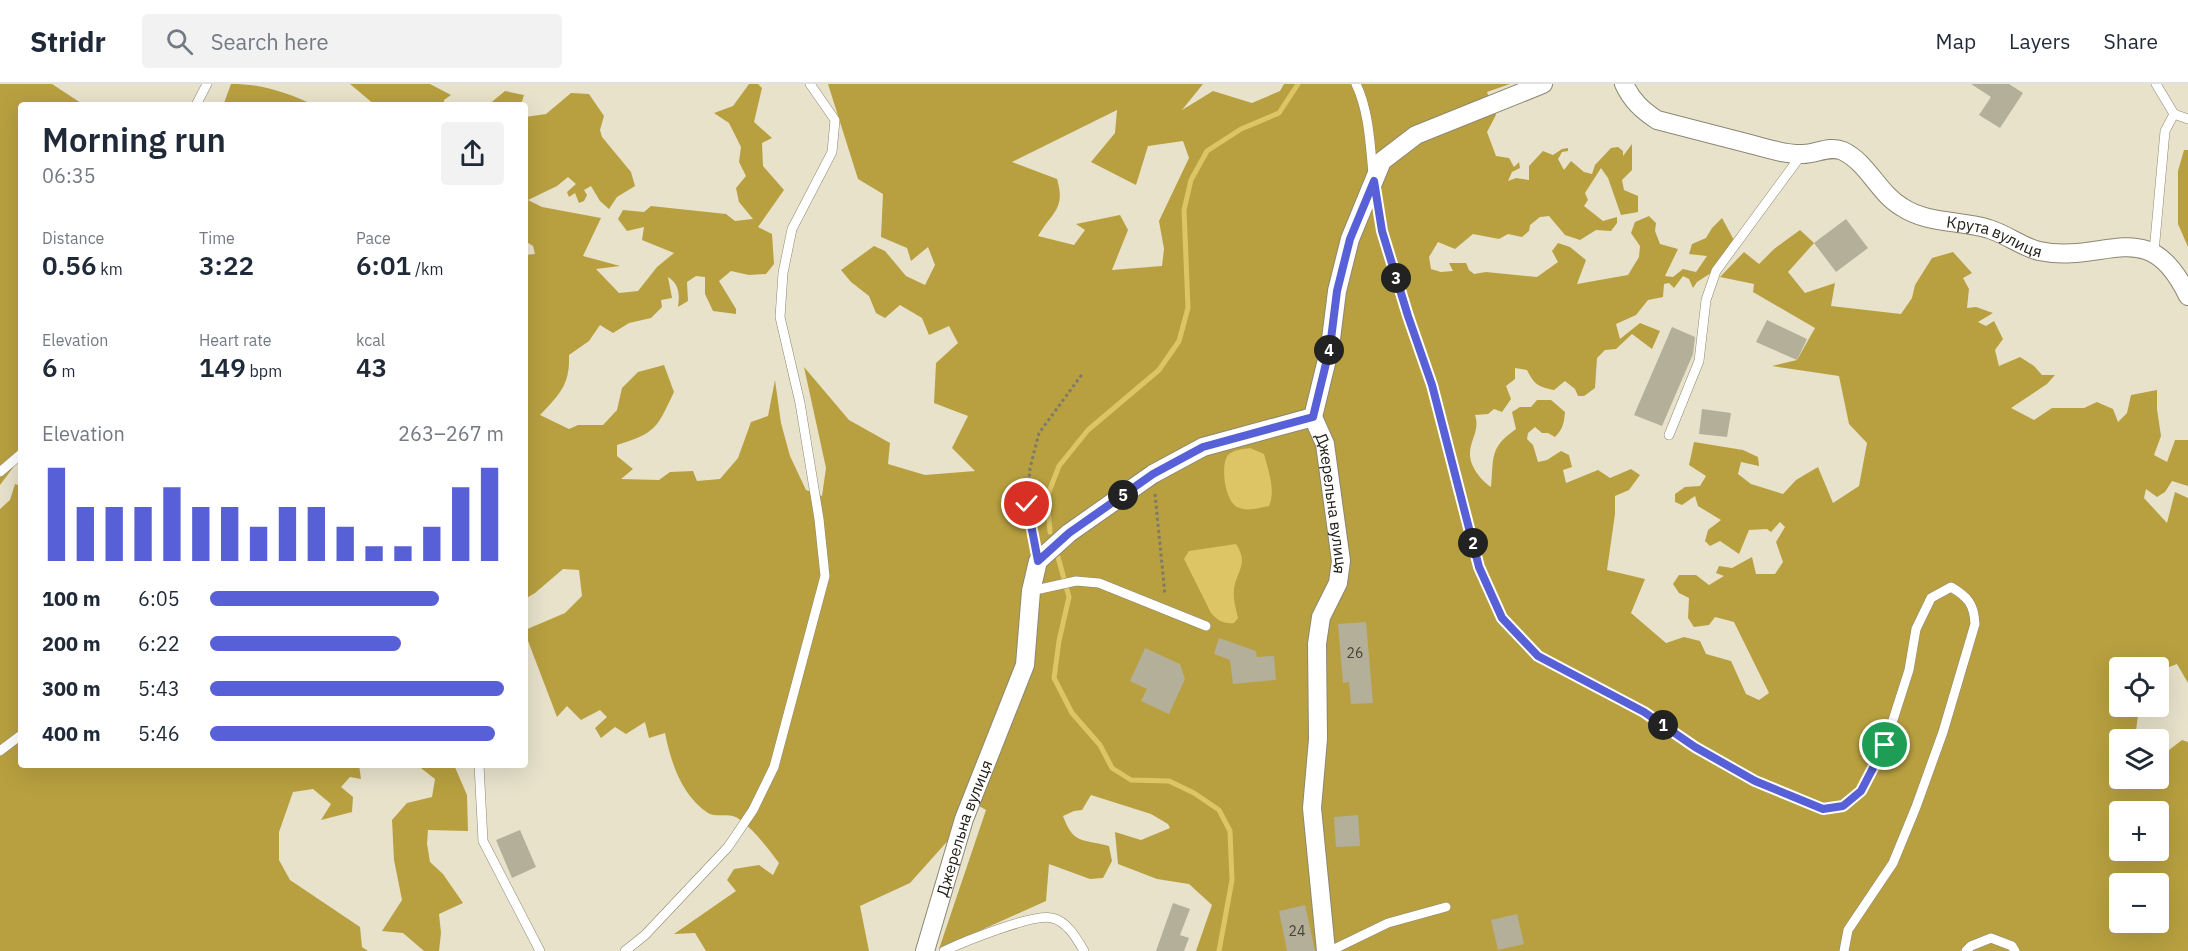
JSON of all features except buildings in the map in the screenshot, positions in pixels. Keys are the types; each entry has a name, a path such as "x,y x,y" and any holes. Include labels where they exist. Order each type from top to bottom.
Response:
{"street":[{"path":"1313,417 1330,347 1337,291 1350,239 1382,161 1416,135 1543,84"},
{"name":"Крута вулиця","path":"1624,84 1643,111 1657,120 1773,150 1802,154 1841,150 1857,160 1887,196 1901,207 1917,215 1990,229 2038,251 2068,254 2133,247 2154,252"},
{"path":"2154,252 2169,264 2188,296"},
{"name":"Джерельна вулиця","path":"925,951 964,819 1025,665 1031,591 1038,561 1069,533 1153,474 1203,447 1313,417 1325,444 1341,561 1338,583 1322,617 1317,644 1318,739 1312,808 1328,951"}],"lane":[{"path":"198,102 207,84"},
{"path":"625,951 645,935 729,847 753,810 774,767 825,576 819,519 800,403 780,317 783,273 792,229 832,152 835,120 810,84"},
{"path":"1356,84 1360,92 1368,131 1382,231 1432,385 1479,567 1502,618 1538,656 1644,712 1695,747 1755,781 1823,809 1843,806 1861,791 1885,745 1909,670 1916,629 1931,598 1951,587 1966,596 1974,612 1975,624 1943,732 1893,863 1848,930 1844,951"},
{"path":"2156,84 2174,114 2188,119"},
{"path":"2154,252 2165,132 2174,114"},
{"path":"1669,435 1699,361 1706,300 1716,271 1802,154"},
{"path":"0,472 18,457"},
{"path":"1031,591 1076,581 1099,583 1206,626"},
{"path":"0,751 18,737"},
{"path":"479,768 483,841 540,951"},
{"path":"1328,951 1388,923 1446,907"},
{"path":"944,951 1012,926 1051,917 1062,922 1084,951"},
{"path":"1966,951 1971,946 1991,938 2012,946 2015,951"}],"path":[{"path":"1038,561 1027,504 1030,468 1039,434 1083,373"},
{"path":"1153,474 1166,610"}],"shaded area":[{"path":"0,84 52,84 79,102 18,102 18,461 0,485"},
{"path":"231,84 253,85 307,102 224,102"},
{"path":"350,84 430,84 451,95 444,102 371,102"},
{"path":"749,84 758,84 762,88 754,122 772,138 762,143 763,166 784,190 758,227 772,234 774,264 766,274 749,275 731,271 719,281 736,309 736,314 713,311 705,294 705,277 696,276 687,282 688,301 678,307 678,290 668,277 672,298 661,300 662,307 651,318 629,323 613,333 600,325 589,341 569,355 566,382 540,415 569,429 578,425 603,425 617,410 622,388 638,372 664,365 674,392 654,428 640,437 617,445 617,456 633,469 621,479 659,480 670,472 693,471 697,481 720,479 738,458 751,422 768,416 775,380 781,423 790,456 806,490 822,496 826,468 804,367 849,420 890,443 888,464 925,475 975,471 952,448 968,416 934,403 936,363 958,343 949,326 929,335 922,318 900,305 885,318 876,313 869,296 851,282 841,270 874,246 885,251 906,276 925,285 935,265 928,247 911,261 907,248 881,237 883,194 858,179 828,84 1203,84 1182,110 1213,91 1252,103 1280,91 1284,84 1510,84 1487,92 1496,115 1487,132 1496,156 1509,158 1514,167 1519,162 1520,168 1512,172 1508,181 1516,178 1529,180 1529,166 1543,151 1553,155 1568,148 1568,151 1562,152 1558,159 1564,170 1571,161 1584,172 1592,174 1595,165 1611,148 1618,147 1623,151 1623,156 1632,144 1632,170 1622,180 1624,190 1638,196 1638,212 1621,215 1608,178 1601,168 1585,193 1588,200 1584,206 1603,221 1617,217 1617,223 1611,231 1596,230 1580,240 1565,235 1549,216 1540,217 1530,225 1529,231 1522,237 1508,234 1499,239 1473,234 1455,249 1438,242 1429,257 1431,269 1441,272 1453,271 1449,263 1466,263 1474,274 1486,272 1537,277 1558,262 1552,251 1558,243 1570,247 1586,260 1577,284 1628,275 1639,257 1640,246 1631,233 1635,222 1649,216 1656,223 1655,231 1660,244 1678,249 1665,276 1673,277 1683,269 1696,272 1707,256 1689,254 1692,244 1706,238 1722,218 1735,242 1714,271 1697,282 1693,288 1689,279 1683,276 1674,288 1669,283 1664,284 1663,297 1648,300 1636,315 1616,324 1620,339 1640,323 1660,331 1652,349 1632,334 1616,349 1605,350 1597,358 1595,388 1584,396 1578,396 1575,389 1565,381 1554,390 1544,388 1534,382 1527,370 1515,368 1515,379 1506,386 1511,399 1502,412 1494,409 1488,414 1475,415 1475,434 1470,452 1471,462 1483,481 1491,487 1494,454 1501,442 1516,429 1512,412 1520,407 1531,407 1537,400 1551,400 1565,412 1564,423 1555,437 1542,433 1535,427 1528,433 1527,439 1533,445 1538,462 1547,460 1561,451 1569,455 1572,467 1563,470 1566,483 1598,470 1610,478 1631,469 1640,475 1629,490 1615,496 1615,514 1607,570 1645,579 1631,613 1666,643 1684,637 1700,641 1706,654 1731,661 1746,694 1759,700 1769,693 1734,622 1715,617 1709,625 1694,627 1688,618 1689,598 1679,593 1673,584 1679,575 1696,575 1709,585 1724,576 1716,573 1719,566 1732,568 1752,557 1756,574 1775,574 1783,562 1776,542 1785,527 1780,522 1771,532 1767,529 1749,530 1739,554 1720,541 1710,546 1705,541 1708,530 1721,520 1698,506 1695,496 1682,505 1675,502 1675,494 1685,487 1700,486 1706,476 1689,465 1694,442 1743,450 1758,457 1759,466 1741,462 1738,474 1751,484 1783,494 1796,480 1818,467 1833,503 1859,486 1867,443 1849,424 1839,376 1772,366 1797,360 1815,328 1753,292 1754,284 1720,277 1744,252 1759,264 1774,249 1800,230 1814,243 1788,272 1805,293 1835,283 1831,306 1901,314 1912,298 1915,285 1932,258 1953,252 1972,273 1963,278 1969,289 1967,308 1976,307 1993,313 1978,322 1986,326 1994,321 2003,339 1995,350 1999,366 2020,357 2034,366 2042,375 2055,375 2047,384 2011,408 2034,420 2052,408 2084,408 2097,402 2113,409 2118,422 2127,413 2131,395 2157,390 2161,436 2154,455 2167,462 2175,440 2188,440 2188,486 2172,481 2165,492 2157,497 2146,489 2144,498 2167,523 2175,492 2188,498 2188,683 2177,664 2169,667 2169,657 2109,657 2109,717 2138,717 2136,729 2109,729 2109,789 2169,789 2169,750 2182,740 2188,742 2188,951 1196,951 1212,905 1189,884 1157,879 1118,864 1115,832 1141,840 1170,828 1168,824 1151,814 1091,795 1082,810 1063,816 1075,836 1085,841 1109,846 1112,861 1103,878 1090,879 1049,864 1046,901 939,949 986,810 979,806 910,883 860,906 869,951 706,951 695,933 674,934 736,891 727,880 734,869 759,865 773,875 779,863 756,834 739,819 708,813 691,797 674,766 665,733 649,738 645,722 626,734 615,727 601,738 595,728 607,717 600,710 581,720 567,706 557,717 528,641 528,629 565,613 582,596 579,570 563,569 528,597 528,255 535,254 533,246 528,243 528,200 542,207 601,218 583,256 620,266 596,269 619,293 638,291 657,267 674,253 642,240 644,227 627,231 618,219 623,210 644,212 651,206 726,214 735,221 753,219 739,202 736,188 746,176 739,162 741,147 729,123 714,113 733,106","holes":["1117,110 1115,133 1091,162 1136,185 1148,146 1183,141 1189,158 1159,221 1164,249 1162,266 1112,270 1128,230 1120,215 1076,224 1085,230 1074,245 1038,236 1059,204 1057,179 1012,162"]},
{"path":"505,91 524,95 522,102 492,102"},
{"path":"571,93 589,94 604,116 600,130 602,137 631,172 635,186 617,197 609,209 600,201 591,186 584,190 587,195 584,201 579,203 575,193 569,197 567,192 576,184 568,177 557,186 528,200 528,117 546,114"},
{"path":"2184,150 2188,150 2188,247 2178,224 2178,171"},
{"path":"1250,448 1264,454 1272,494 1269,506 1244,509 1237,507 1229,498 1224,466 1230,453"},
{"path":"15,484 18,485 18,768 359,768 361,779 350,777 341,787 353,797 352,812 321,820 331,804 313,789 293,792 279,832 279,860 290,880 360,927 362,947 368,951 0,951 0,509 10,500"},
{"path":"1236,544 1242,557 1234,589 1238,618 1234,623 1227,623 1211,613 1184,559 1189,551"},
{"path":"421,768 455,768 467,795 468,831 428,830 427,844 430,862 443,874 463,903 439,914 441,933 439,951 424,951 403,933 382,931 402,900 394,860 392,820 407,803 432,797 435,779"}],"waterway":[{"path":"1050,532 1047,497 1059,466 1088,430 1159,370 1179,341 1188,308 1184,210 1191,180 1207,151 1241,129 1279,113 1298,84"},
{"path":"1058,557 1069,597 1059,641 1054,678 1072,713 1100,745 1112,768 1131,780 1169,781 1194,793 1219,810 1230,831 1232,880 1219,951"}],"route":[{"path":"1027,504 1038,561 1069,533 1153,474 1203,447 1313,417 1330,347 1337,291 1350,239 1374,181 1382,231 1432,385 1479,567 1502,618 1538,656 1644,712 1695,747 1755,781 1823,809 1843,806 1861,791 1885,745"}]}
